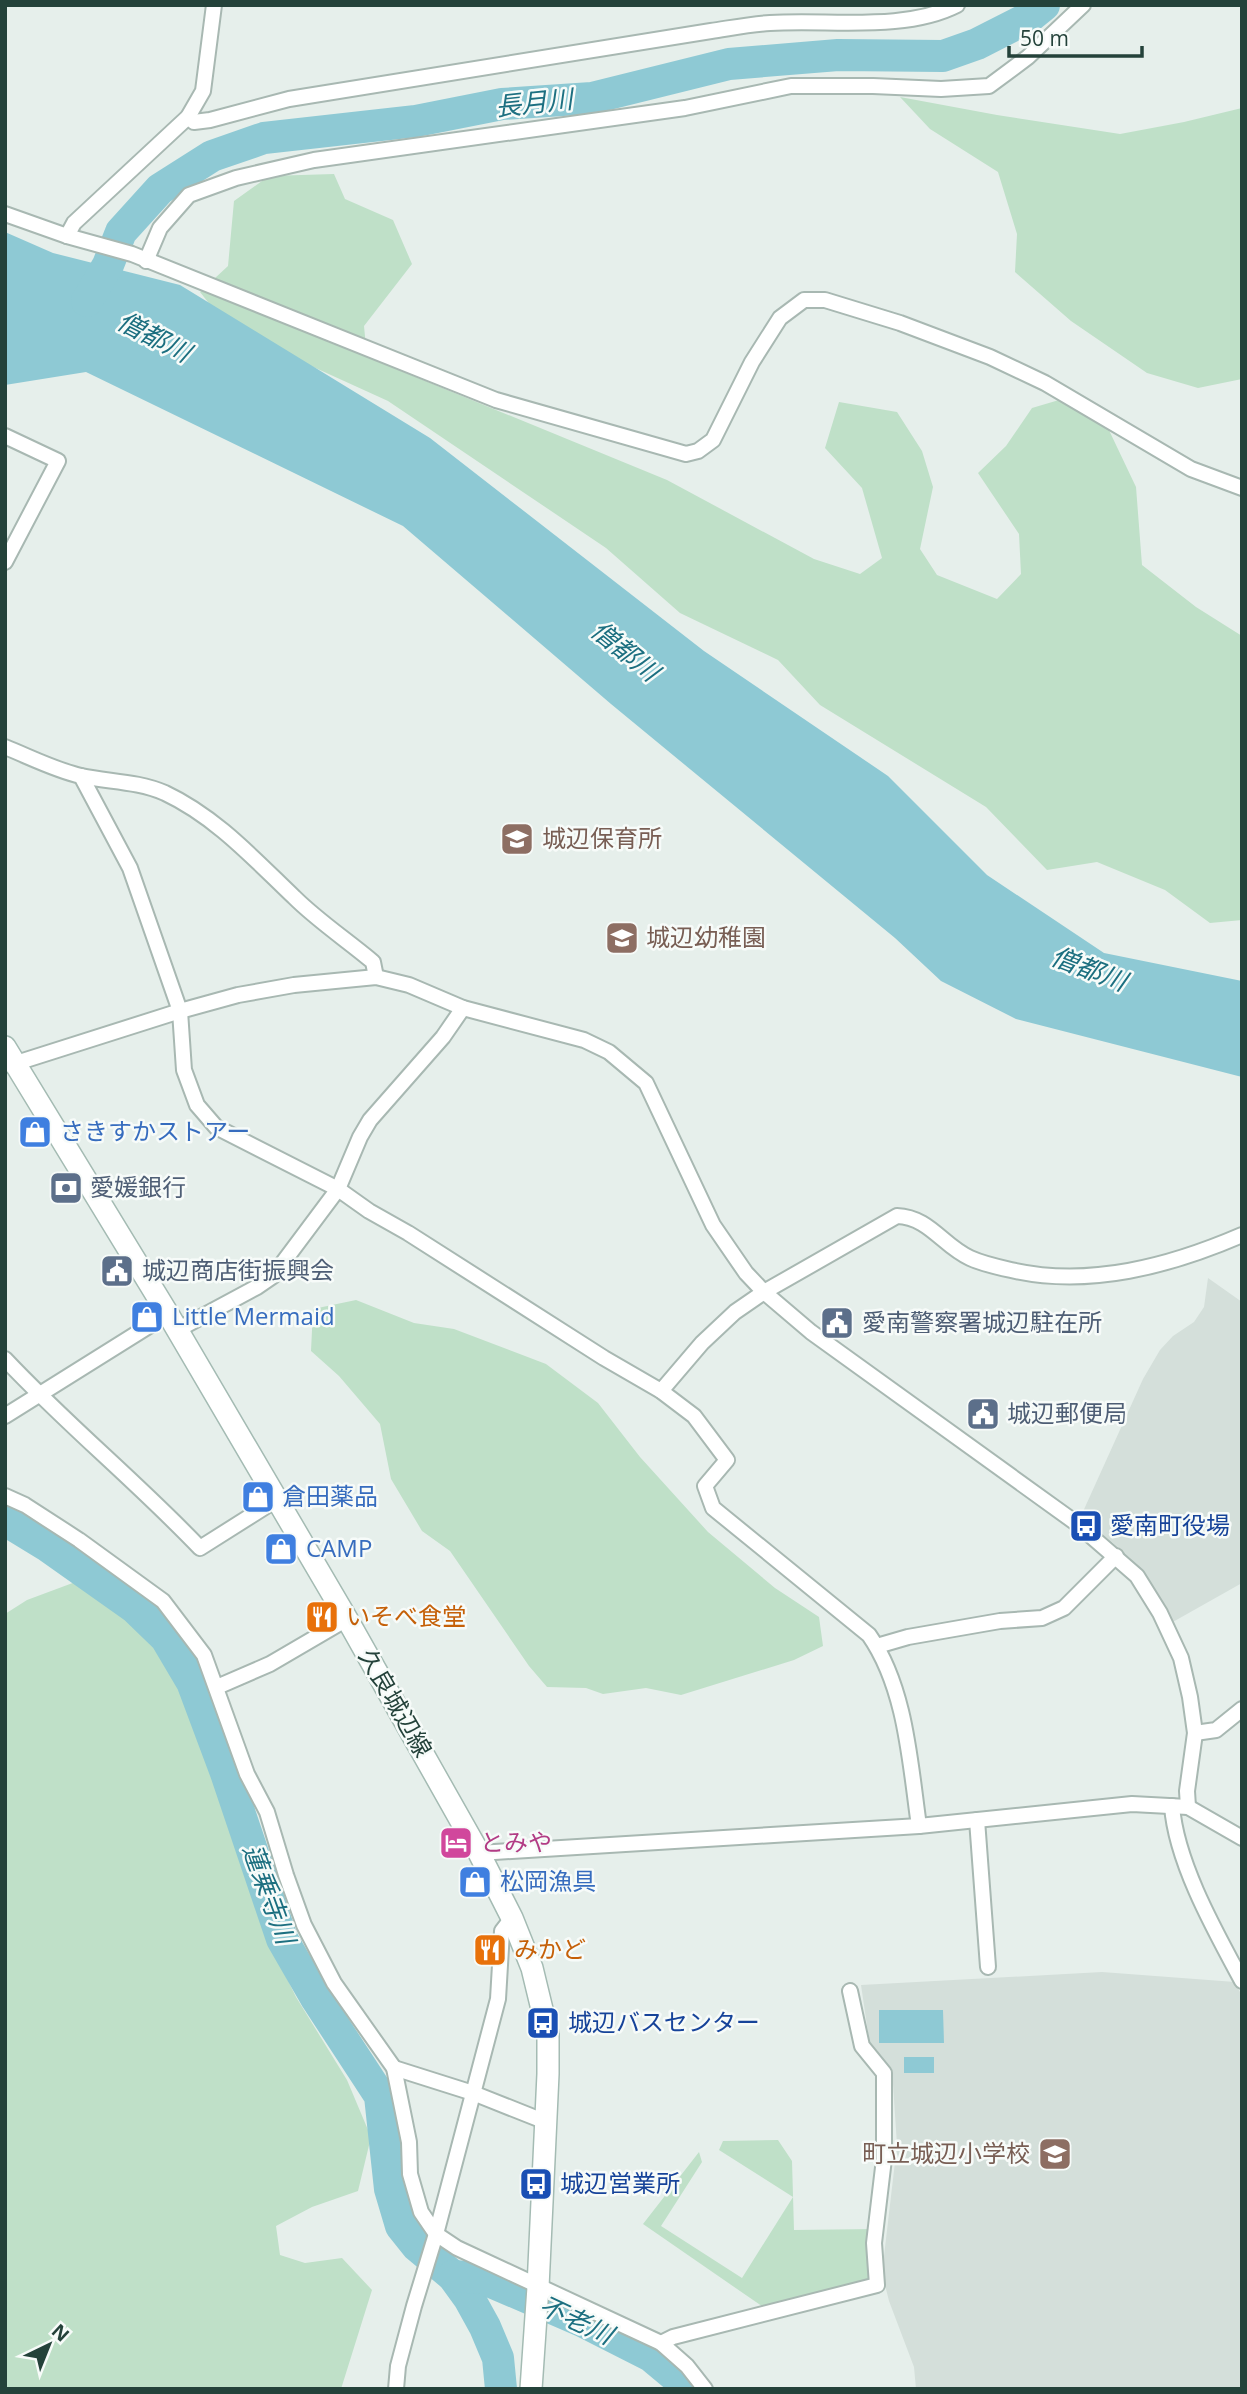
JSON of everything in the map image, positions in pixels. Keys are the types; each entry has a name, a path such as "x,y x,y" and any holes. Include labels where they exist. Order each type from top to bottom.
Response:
{"main road":[{"name":"久良城辺線","path":"9,1059 173,1322 347,1619 480,1853 512,1918 532,1968 548,2034 546,2122 531,2389"}],"street":[{"path":"72,237 74,223 188,117 203,91 214,5"},
{"path":"188,117 194,122 210,120 289,99 711,31 770,23 897,21 946,11 957,5"},
{"path":"146,261 160,228 189,195 236,178 314,160 685,108 791,86 942,89 989,86 1028,57 1083,5"},
{"path":"5,214 132,254 496,400 686,453 698,451 713,440 752,362 780,318 804,300 825,300 901,323 990,357 1045,383 1191,469 1242,488"},
{"path":"5,436 58,461 5,562"},
{"path":"5,747 81,776 122,780 144,786 187,805 243,848 295,899 373,962 376,977"},
{"path":"81,776 130,868 180,1011 184,1070 197,1105 216,1127 338,1189 604,1358 661,1391 694,1416 727,1461 705,1486 713,1508 869,1635 877,1646 902,1711 919,1826"},
{"path":"9,1059 238,995 294,985 376,977 409,985 463,1009 584,1040 609,1052 646,1083 713,1225 746,1273 764,1292 811,1332 1076,1523 1137,1576 1160,1614 1181,1658 1191,1697 1195,1732 1187,1791 1188,1807"},
{"path":"5,1416 173,1322 257,1287 273,1276 338,1189 370,1120 443,1037 463,1009"},
{"path":"661,1391 702,1343 735,1312 764,1292 897,1216 911,1216 968,1258 1028,1274 1065,1277 1096,1276 1163,1263 1205,1251 1242,1235"},
{"path":"5,1359 39,1395 200,1548 276,1500"},
{"path":"5,1496 25,1505 79,1540 163,1601 204,1655 247,1774 267,1812 304,1925 334,1983 394,2068 409,2142 410,2174 421,2212 436,2234 457,2248 661,2343 687,2366 705,2389"},
{"path":"877,1646 908,1637 1000,1620 1042,1618 1064,1608 1116,1556"},
{"path":"217,1687 270,1664 347,1619"},
{"path":"1195,1732 1216,1730 1242,1709"},
{"path":"480,1853 919,1826 1132,1804 1188,1807 1242,1838"},
{"path":"1172,1806 1173,1824 1181,1856 1242,1982"},
{"path":"977,1820 988,1967"},
{"path":"396,2389 404,2342 436,2234 498,1999 502,1931 512,1918"},
{"path":"661,2343 686,2334 877,2285 874,2243 884,2159 884,2073 862,2046 850,1991"},
{"path":"394,2068 473,2093 546,2122"}],"shaded area":[{"path":"1208,1278 1242,1302 1242,1583 1171,1623 1146,1580 1119,1548 1081,1516 1143,1379 1160,1350 1173,1336 1194,1322 1204,1307"},
{"path":"1102,1972 1235,1982 1242,1996 1242,2389 916,2389 914,2367 889,2301 882,2273 897,2145 892,2069 870,2046 861,1985"}],"green space":[{"path":"900,97 1120,134 1242,108 1242,379 1198,388 1147,373 1071,321 1015,272 1017,234 998,172 930,129"},
{"path":"334,174 345,199 393,220 412,264 364,326 367,357 667,480 814,559 860,574 882,558 862,488 825,448 839,402 897,412 922,451 933,487 920,549 937,575 997,599 1021,574 1019,534 978,473 1006,446 1032,408 1059,400 1107,426 1136,487 1142,565 1196,607 1242,636 1242,920 1210,923 1165,890 1097,862 1047,870 986,807 820,705 778,660 680,613 606,548 388,401 252,339 215,311 200,292 228,266 234,201 269,176"},
{"path":"356,1300 414,1323 454,1329 546,1364 598,1403 640,1457 708,1532 775,1588 819,1617 823,1646 794,1660 681,1695 646,1688 603,1694 586,1688 547,1687 529,1666 450,1551 422,1531 391,1479 380,1424 339,1376 311,1351 313,1309"},
{"path":"78,1581 165,1649 205,1728 235,1802 270,1944 296,1997 347,2080 371,2137 358,2191 312,2207 276,2226 280,2255 305,2263 342,2258 372,2290 341,2389 5,2389 5,1614 27,1600"},
{"path":"778,2140 792,2161 794,2230 875,2229 871,2283 766,2309 643,2224 699,2152 702,2162 661,2226 742,2278 793,2197 719,2150 723,2141"}],"water":[{"name":"僧都川","path":"5,232 53,253 180,285 430,438 704,651 888,776 987,875 1104,953 1242,981 1242,1077 1016,1019 941,981 895,938 611,704 403,526 86,372 5,385"},
{"path":"879,2010 943,2010 944,2043 879,2043"},
{"path":"904,2057 934,2057 934,2073 904,2073"}],"waterway":[{"name":"長月川","path":"87,301 108,265 121,232 160,189 212,156 264,138 416,121 502,104 592,98 729,64 838,55 943,56 977,44 1028,18 1044,5"},
{"name":"蓮乗寺川","path":"5,1520 46,1545 135,1608 166,1638 192,1682 282,1939 316,1998 380,2096 390,2189 401,2226 417,2246 453,2276 469,2298 498,2358 501,2389"},
{"name":"不老川","path":"453,2276 482,2278 582,2321 651,2356 681,2381 686,2389"}],"place":[{"name":"城辺保育所","path":"517,839"},
{"name":"城辺幼稚園","path":"622,938"},
{"name":"さきすかストアー","path":"35,1132"},
{"name":"愛媛銀行","path":"66,1188"},
{"name":"城辺商店街振興会","path":"117,1271"},
{"name":"Little Mermaid","path":"147,1317"},
{"name":"愛南警察署城辺駐在所","path":"837,1323"},
{"name":"城辺郵便局","path":"983,1414"},
{"name":"倉田薬品","path":"258,1497"},
{"name":"愛南町役場","path":"1086,1526"},
{"name":"CAMP","path":"281,1549"},
{"name":"いそべ食堂","path":"322,1617"},
{"name":"とみや","path":"456,1843"},
{"name":"松岡漁具","path":"475,1882"},
{"name":"みかど","path":"490,1950"},
{"name":"城辺バスセンター","path":"543,2023"},
{"name":"町立城辺小学校","path":"1055,2154"},
{"name":"城辺営業所","path":"536,2184"}]}
